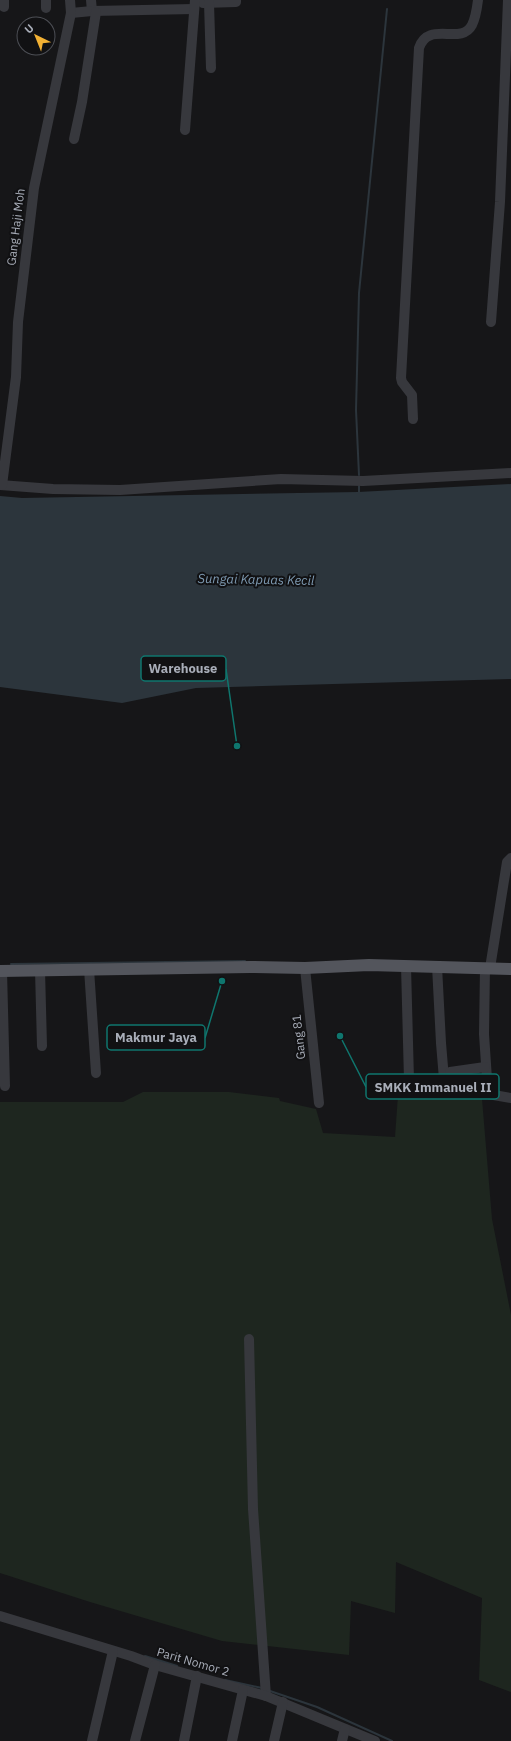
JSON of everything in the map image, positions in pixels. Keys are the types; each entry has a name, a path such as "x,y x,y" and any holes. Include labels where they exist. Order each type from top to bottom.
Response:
{"main road":[{"path":"1,971 264,967 305,968 369,965 511,969"}],"street":[{"name":"Gang Haji Moh","path":"1,485 12,415 16,377 18,322 35,180 71,13 70,0"},
{"path":"74,139 82,102 94,12 92,0"},
{"path":"413,419 412,395 401,378 419,48 422,40 426,36 438,33 453,34 465,32 472,26 478,0"},
{"path":"491,322 500,202 508,0"},
{"path":"71,13 94,12 154,5 236,1"},
{"path":"209,3 211,68"},
{"path":"184,130 194,4"},
{"path":"1,485 53,489 120,490 281,479 364,481 511,473"},
{"path":"511,858 507,862 487,968 485,1067 488,1094 511,1098"},
{"path":"406,966 409,1080"},
{"path":"437,966 441,1043 447,1076 485,1067"},
{"name":"Gang 81","path":"305,968 319,1103"},
{"path":"40,970 42,1046"},
{"path":"89,970 96,1073"},
{"path":"1,971 5,1086"},
{"path":"249,1339 253,1509 266,1696"},
{"name":"Parit Nomor 2","path":"0,1616 131,1656 155,1665 266,1696 375,1741"},
{"path":"92,1741 112,1651"},
{"path":"136,1741 155,1665"},
{"path":"184,1741 197,1676"},
{"path":"232,1741 243,1690"},
{"path":"274,1741 283,1702"},
{"path":"342,1741 345,1729"}],"shaded area":[{"path":"143,1092 229,1092 279,1098 280,1101 316,1109 323,1133 395,1137 398,1095 482,1099 492,1219 511,1315 511,1692 479,1680 482,1598 396,1562 395,1613 351,1601 349,1655 222,1641 90,1602 0,1573 0,1102 123,1102"}],"water":[{"name":"Sungai Kapuas Kecil","path":"511,484 511,679 196,688 122,703 0,687 0,496 22,498 358,492"}],"waterway":[{"path":"359,475 356,410 359,293 387,9"},
{"path":"359,486 359,493"},
{"path":"11,964 245,961"},
{"path":"145,1656 177,1666"},
{"path":"225,1680 262,1688"},
{"path":"270,1691 317,1707 392,1741"}],"place":[{"name":"Warehouse","path":"237,746"},
{"name":"Makmur Jaya","path":"222,981"},
{"name":"SMKK Immanuel II","path":"340,1036"}]}
